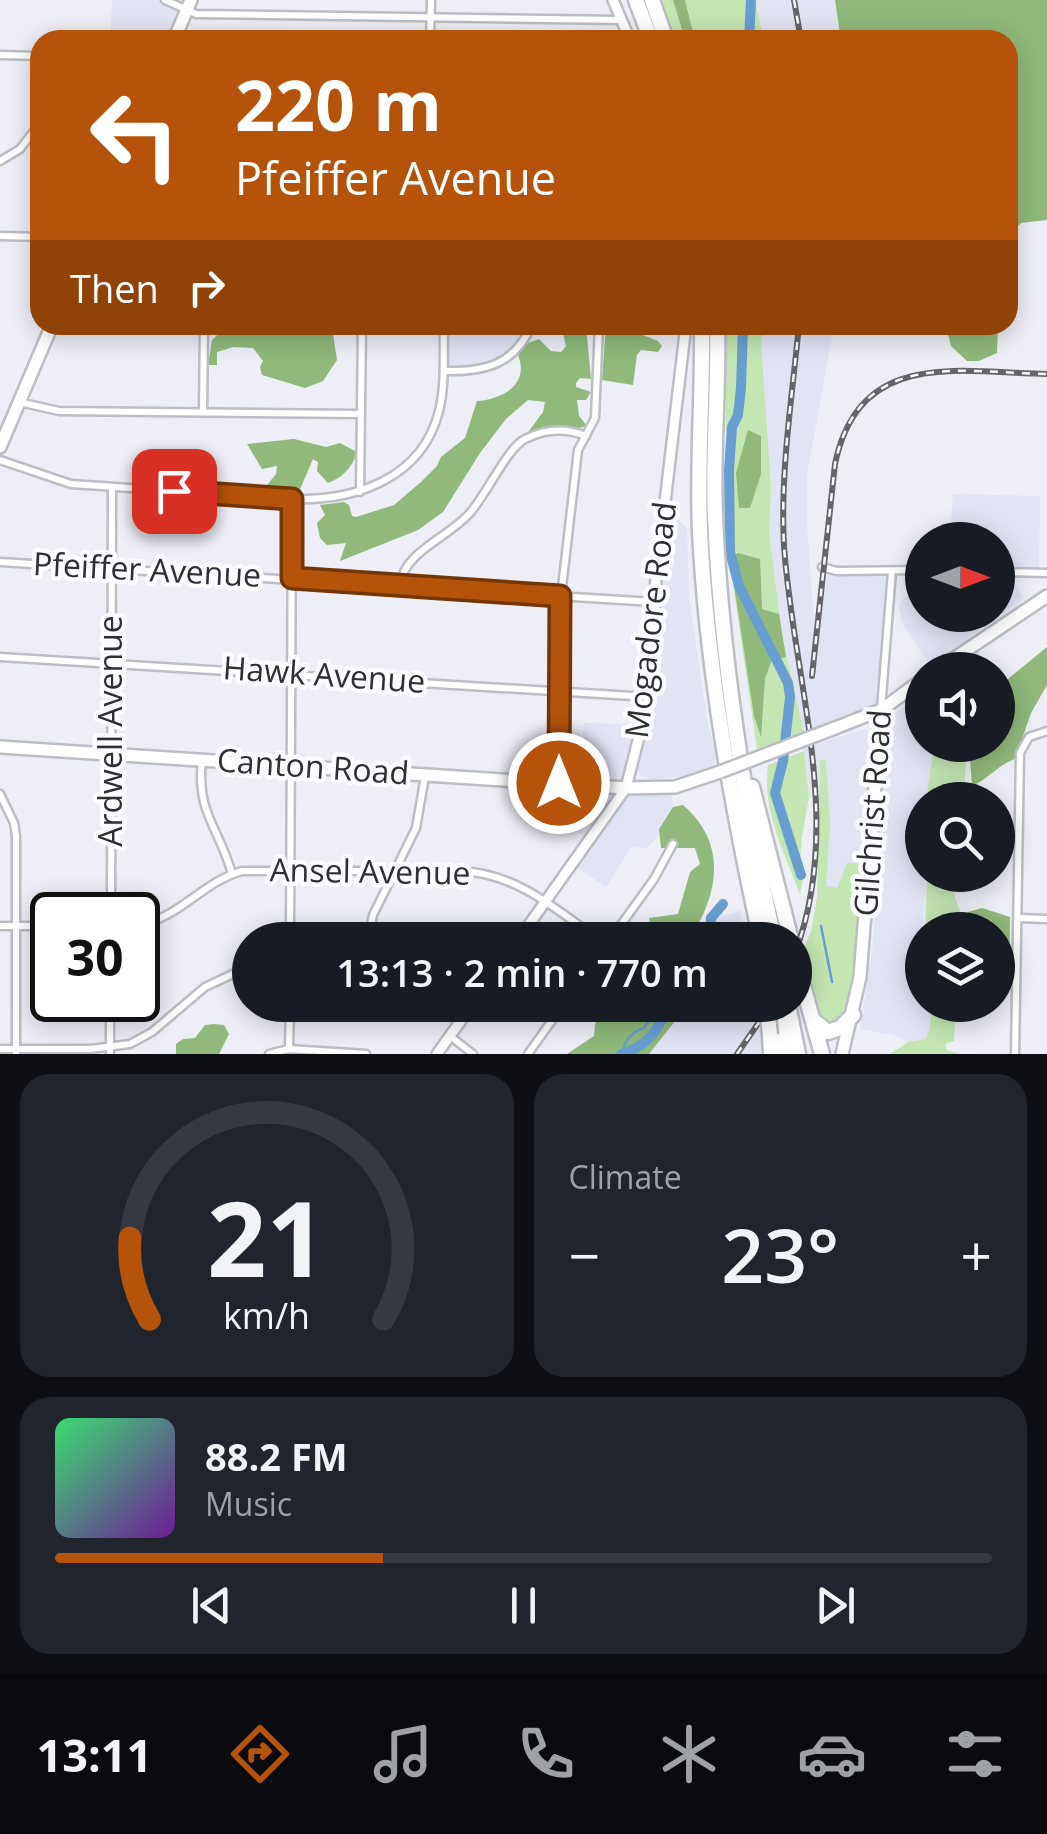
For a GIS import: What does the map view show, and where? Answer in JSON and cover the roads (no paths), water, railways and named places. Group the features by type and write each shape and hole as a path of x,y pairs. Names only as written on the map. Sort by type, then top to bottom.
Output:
{"highway":[{"path":"636,0 647,30"},
{"path":"652,0 662,30"},
{"path":"702,335 699,493 705,592 737,828 757,922"},
{"path":"717,335 714,512 735,719 749,820 770,922"},
{"path":"735,719 786,922"},
{"path":"812,1017 819,1028 828,1032 840,1028 853,1015"},
{"path":"812,1021 822,1054"},
{"path":"771,1054 772,1022"},
{"path":"776,1022 785,1054"},
{"path":"791,1022 798,1054"}],"main road":[{"path":"178,30 189,5"},
{"path":"0,447 48,335"},
{"path":"965,652 1047,596"},
{"name":"Canton Road","path":"0,748 626,788 675,787 881,710 905,692"},
{"name":"Gilchrist Road","path":"842,1054 853,1015 868,897 881,710"}],"street":[{"path":"165,0 189,5 208,15 622,20"},
{"path":"430,0 430,30"},
{"path":"613,0 626,30"},
{"path":"0,55 30,56"},
{"path":"0,161 20,150 30,136"},
{"path":"0,236 30,237"},
{"path":"202,412 204,335"},
{"path":"360,492 362,335"},
{"path":"0,460 62,483 292,499 333,499 360,492 394,475 420,449 438,416 444,335"},
{"path":"444,372 494,367 516,352 526,335"},
{"path":"559,783 560,596 578,450 594,418 598,335"},
{"name":"Mogadore Road","path":"531,922 626,788 649,697 654,602 685,335"},
{"path":"19,402 59,411 360,414"},
{"path":"400,585 408,562 448,534 474,508 519,442 555,430 586,436"},
{"name":"Ardwell Avenue","path":"111,892 112,487"},
{"path":"290,922 292,499"},
{"name":"Pfeiffer Avenue","path":"0,562 654,602"},
{"path":"822,568 905,571"},
{"name":"Gilchrist Road","path":"881,710 892,571"},
{"path":"1015,572 1047,573"},
{"name":"Hawk Avenue","path":"0,656 649,697"},
{"path":"1015,1054 1020,763 1025,742 1047,731"},
{"path":"202,760 202,804 232,874"},
{"path":"372,922 416,828 425,775"},
{"path":"0,794 16,832 16,1052"},
{"path":"623,922 673,844"},
{"name":"Ansel Avenue","path":"160,918 214,882 250,870 397,870 492,874 523,887 574,922"},
{"path":"1018,918 1047,919"},
{"path":"0,926 30,926"},
{"path":"0,1049 110,1051 138,1040 204,987 232,974"},
{"path":"110,1022 110,1051"},
{"path":"290,1022 290,1050"},
{"path":"437,1054 460,1022"},
{"path":"528,1054 551,1022"},
{"path":"450,1036 473,1054"},
{"path":"269,1054 290,1050 366,1054"}],"waterway":[{"path":"750,30 751,0"},
{"path":"743,335 741,388 738,415 732,427 729,470 730,552 739,586 788,683 783,761 775,793 801,875"},
{"path":"711,922 723,904"},
{"path":"821,926 832,982"},
{"path":"624,1052 630,1037 648,1022"},
{"path":"621,1054 638,1047 660,1022"}],"railway":[{"path":"794,0 799,30"},
{"path":"798,335 783,519 816,802 816,853 804,922"},
{"path":"812,676 835,464 847,427 865,401 889,384 916,375 946,371 1047,374"},
{"path":"737,1054 759,1022"}]}
